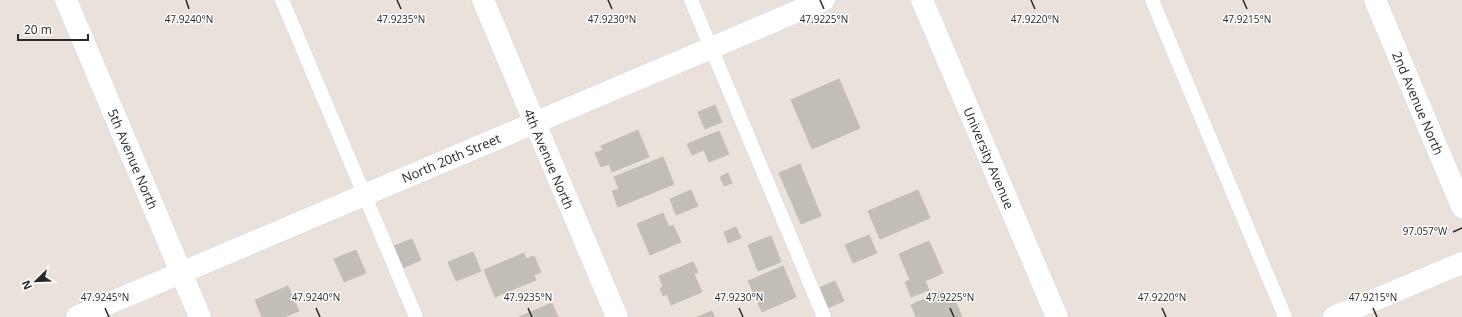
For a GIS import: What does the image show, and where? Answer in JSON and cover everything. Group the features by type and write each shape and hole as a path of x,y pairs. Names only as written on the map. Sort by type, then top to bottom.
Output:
{"street":[{"name":"5th Avenue North","path":"66,0 200,317"},
{"name":"4th Avenue North","path":"483,0 617,317"},
{"name":"North 20th Street","path":"77,317 824,0"},
{"name":"University Avenue","path":"922,0 1057,317"},
{"name":"2nd Avenue North","path":"1375,0 1462,207"},
{"path":"1334,317 1462,263"}],"lane":[{"path":"282,0 416,317"},
{"path":"690,0 824,317"},
{"path":"1152,0 1286,317"}],"building":[{"path":"839,79 860,128 812,149 791,100"},
{"path":"715,105 722,122 705,129 698,112"},
{"path":"638,130 649,157 612,172 609,164 601,167 595,153 603,150 601,146"},
{"path":"719,131 729,154 709,162 704,150 692,155 687,144"},
{"path":"663,157 674,184 618,207 612,191 619,189 614,177"},
{"path":"800,164 821,216 801,224 779,173"},
{"path":"728,173 732,183 724,186 720,177"},
{"path":"691,190 698,206 676,215 670,199"},
{"path":"918,190 930,218 880,239 868,211"},
{"path":"663,213 669,227 673,225 681,242 650,255 637,224"},
{"path":"736,227 741,238 728,243 724,232"},
{"path":"869,235 877,253 853,263 845,245"},
{"path":"771,236 781,262 758,271 748,245"},
{"path":"412,239 421,260 400,269 391,247"},
{"path":"929,241 943,273 925,281 929,290 911,297 905,282 910,280 899,254"},
{"path":"356,250 366,273 344,282 334,259"},
{"path":"473,252 481,271 456,281 448,262"},
{"path":"524,253 526,259 534,256 541,272 534,275 536,280 495,297 484,270"},
{"path":"693,262 698,272 694,274 702,292 671,305 667,294 663,296 660,288 663,287 659,276"},
{"path":"783,266 796,297 762,312 748,281"},
{"path":"835,281 844,301 827,308 819,288"},
{"path":"288,286 299,311 284,317 262,317 255,300"},
{"path":"943,291 946,298 953,295 962,317 916,317 911,305"},
{"path":"552,303 558,317 519,317"},
{"path":"712,311 714,317 697,317"}]}
